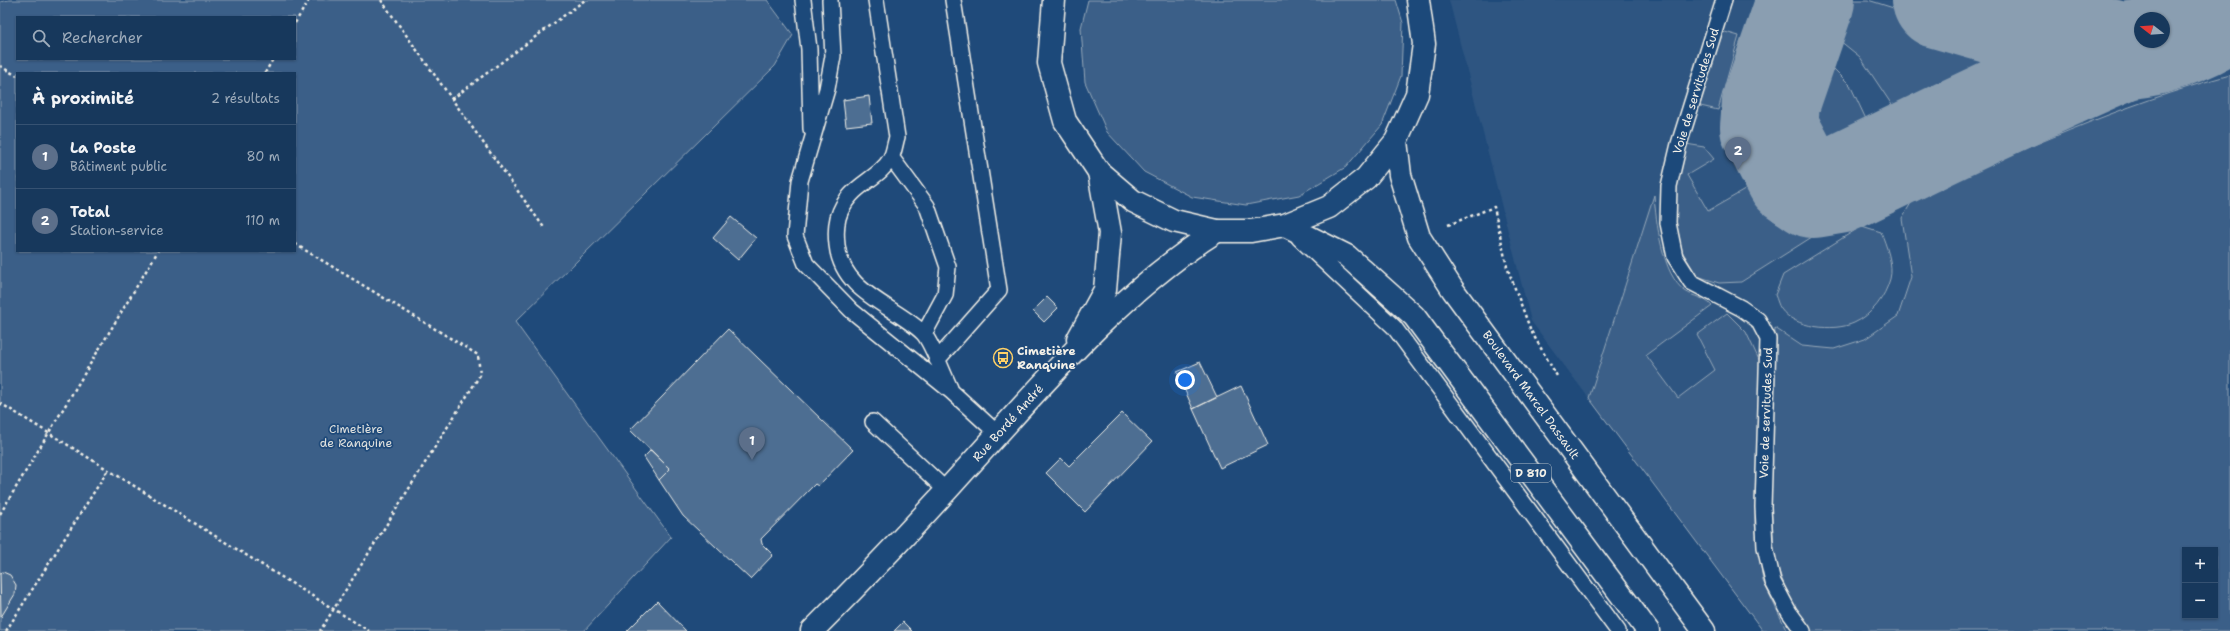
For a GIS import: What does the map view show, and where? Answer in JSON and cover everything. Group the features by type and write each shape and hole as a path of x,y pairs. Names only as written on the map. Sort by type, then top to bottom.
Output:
{"main road":[{"path":"1054,0 1049,63 1065,122 1099,172 1133,201 1174,221 1217,230 1251,231 1284,225 1328,207 1366,178 1396,141 1416,94 1424,44 1418,0"},
{"name":"Boulevard Marcel Dassault","path":"1396,141 1400,175 1419,237 1453,290 1704,631"},
{"path":"1069,356 1104,290 1110,234 1099,172"},
{"name":"D 810","path":"1284,225 1348,256 1414,316 1648,631"},
{"name":"Rue Bordé André","path":"812,631 898,544 1069,356 1163,268 1217,230"}],"lane":[{"path":"803,0 809,49 812,142"},
{"path":"830,0 833,56 827,89 800,181 795,236 806,264 852,311 952,392 998,434"},
{"path":"876,0 897,137 891,157 880,171 860,184 844,203 838,219 838,253 845,270 859,287 924,334 952,392"},
{"path":"937,360 999,290 953,0"},
{"name":"Voie de servitudes Sud","path":"1724,0 1679,144 1669,186 1668,223 1675,257 1691,282 1741,308 1758,320 1768,339 1763,507 1765,547 1773,582 1789,612 1803,631"},
{"path":"891,157 927,206 948,267 945,295 924,334"},
{"path":"1284,225 1394,327 1618,631"},
{"path":"873,422 947,491"}],"path":[{"path":"296,21 309,0"},
{"path":"381,0 545,229"},
{"path":"452,99 585,0"},
{"path":"266,72 272,60"},
{"path":"0,66 16,75"},
{"path":"296,245 478,355 480,375 320,631"},
{"path":"0,514 157,252"},
{"path":"0,403 369,631"},
{"path":"6,631 108,470"}],"shaded area":[{"path":"1449,0 2230,0 2230,631 1763,631 1531,321"}],"green space":[{"name":"Cimetière de Ranquine","path":"9,0 767,0 793,35 775,66 515,322 671,537 584,631 0,631 0,2"},
{"path":"1088,0 1396,0 1403,23 1401,76 1382,125 1346,167 1299,195 1246,205 1192,197 1144,172 1107,132 1085,82 1081,28"},
{"path":"1838,0 1868,0 2040,54 1912,116 1896,111 1860,57 1829,32"},
{"path":"1725,32 1739,36 1718,110 1696,105 1714,43"},
{"path":"2230,41 2230,60 2161,80 2154,70 2211,44"},
{"path":"1817,63 1833,68 1850,85 1873,134 1838,152 1829,141 1809,104"},
{"path":"2230,75 2230,631 1810,631 1794,610 1775,561 1770,493 1775,328 1802,346 1834,349 1865,339 1898,316 1911,277 1902,218 1914,198 2070,130 2149,100"},
{"path":"1686,144 1704,147 1714,159 1687,175 1708,211 1750,187 1765,212 1778,223 1785,226 1801,228 1834,223 1741,282 1719,283 1697,276 1682,251 1676,222 1675,192"},
{"path":"1654,195 1656,219 1662,247 1671,273 1677,283 1685,291 1705,300 1712,306 1646,355 1678,398 1715,370 1697,335 1727,313 1746,332 1760,362 1755,524 1763,581 1787,631 1763,631 1589,398"},
{"path":"1862,226 1881,232 1890,261 1891,273 1888,286 1877,305 1861,320 1846,326 1826,328 1815,326 1805,324 1787,315 1780,307 1775,295 1783,275"}],"building":[{"path":"869,96 872,123 846,126 843,100"},
{"path":"731,217 756,238 738,260 713,238"},
{"path":"1047,297 1058,308 1044,322 1033,311"},
{"path":"728,329 853,450 818,486 815,484 761,539 762,544 773,555 750,579 683,516 659,480 670,469 630,430"},
{"path":"1200,362 1217,397 1193,409 1177,372"},
{"path":"1241,386 1268,445 1220,468 1193,409"},
{"path":"1122,413 1152,442 1085,512 1046,473 1061,458 1069,466"},
{"path":"651,450 670,469 659,480 644,457"},
{"path":"3,572 10,575 16,585 15,594 1,617 0,573"},
{"path":"657,601 686,631 627,631"},
{"path":"903,622 912,631 894,631"}],"taxiway":[{"path":"1806,0 1771,102 1769,127 1794,175 1814,189 1838,185 2013,101 2119,53 2154,46 2184,36 2204,27 2230,9"},
{"path":"1941,0 2123,52"}],"place":[{"name":"Total","path":"1738,170"},
{"name":"Cimetière Ranquine","path":"1003,358"},
{"name":"La Poste","path":"752,460"}]}
